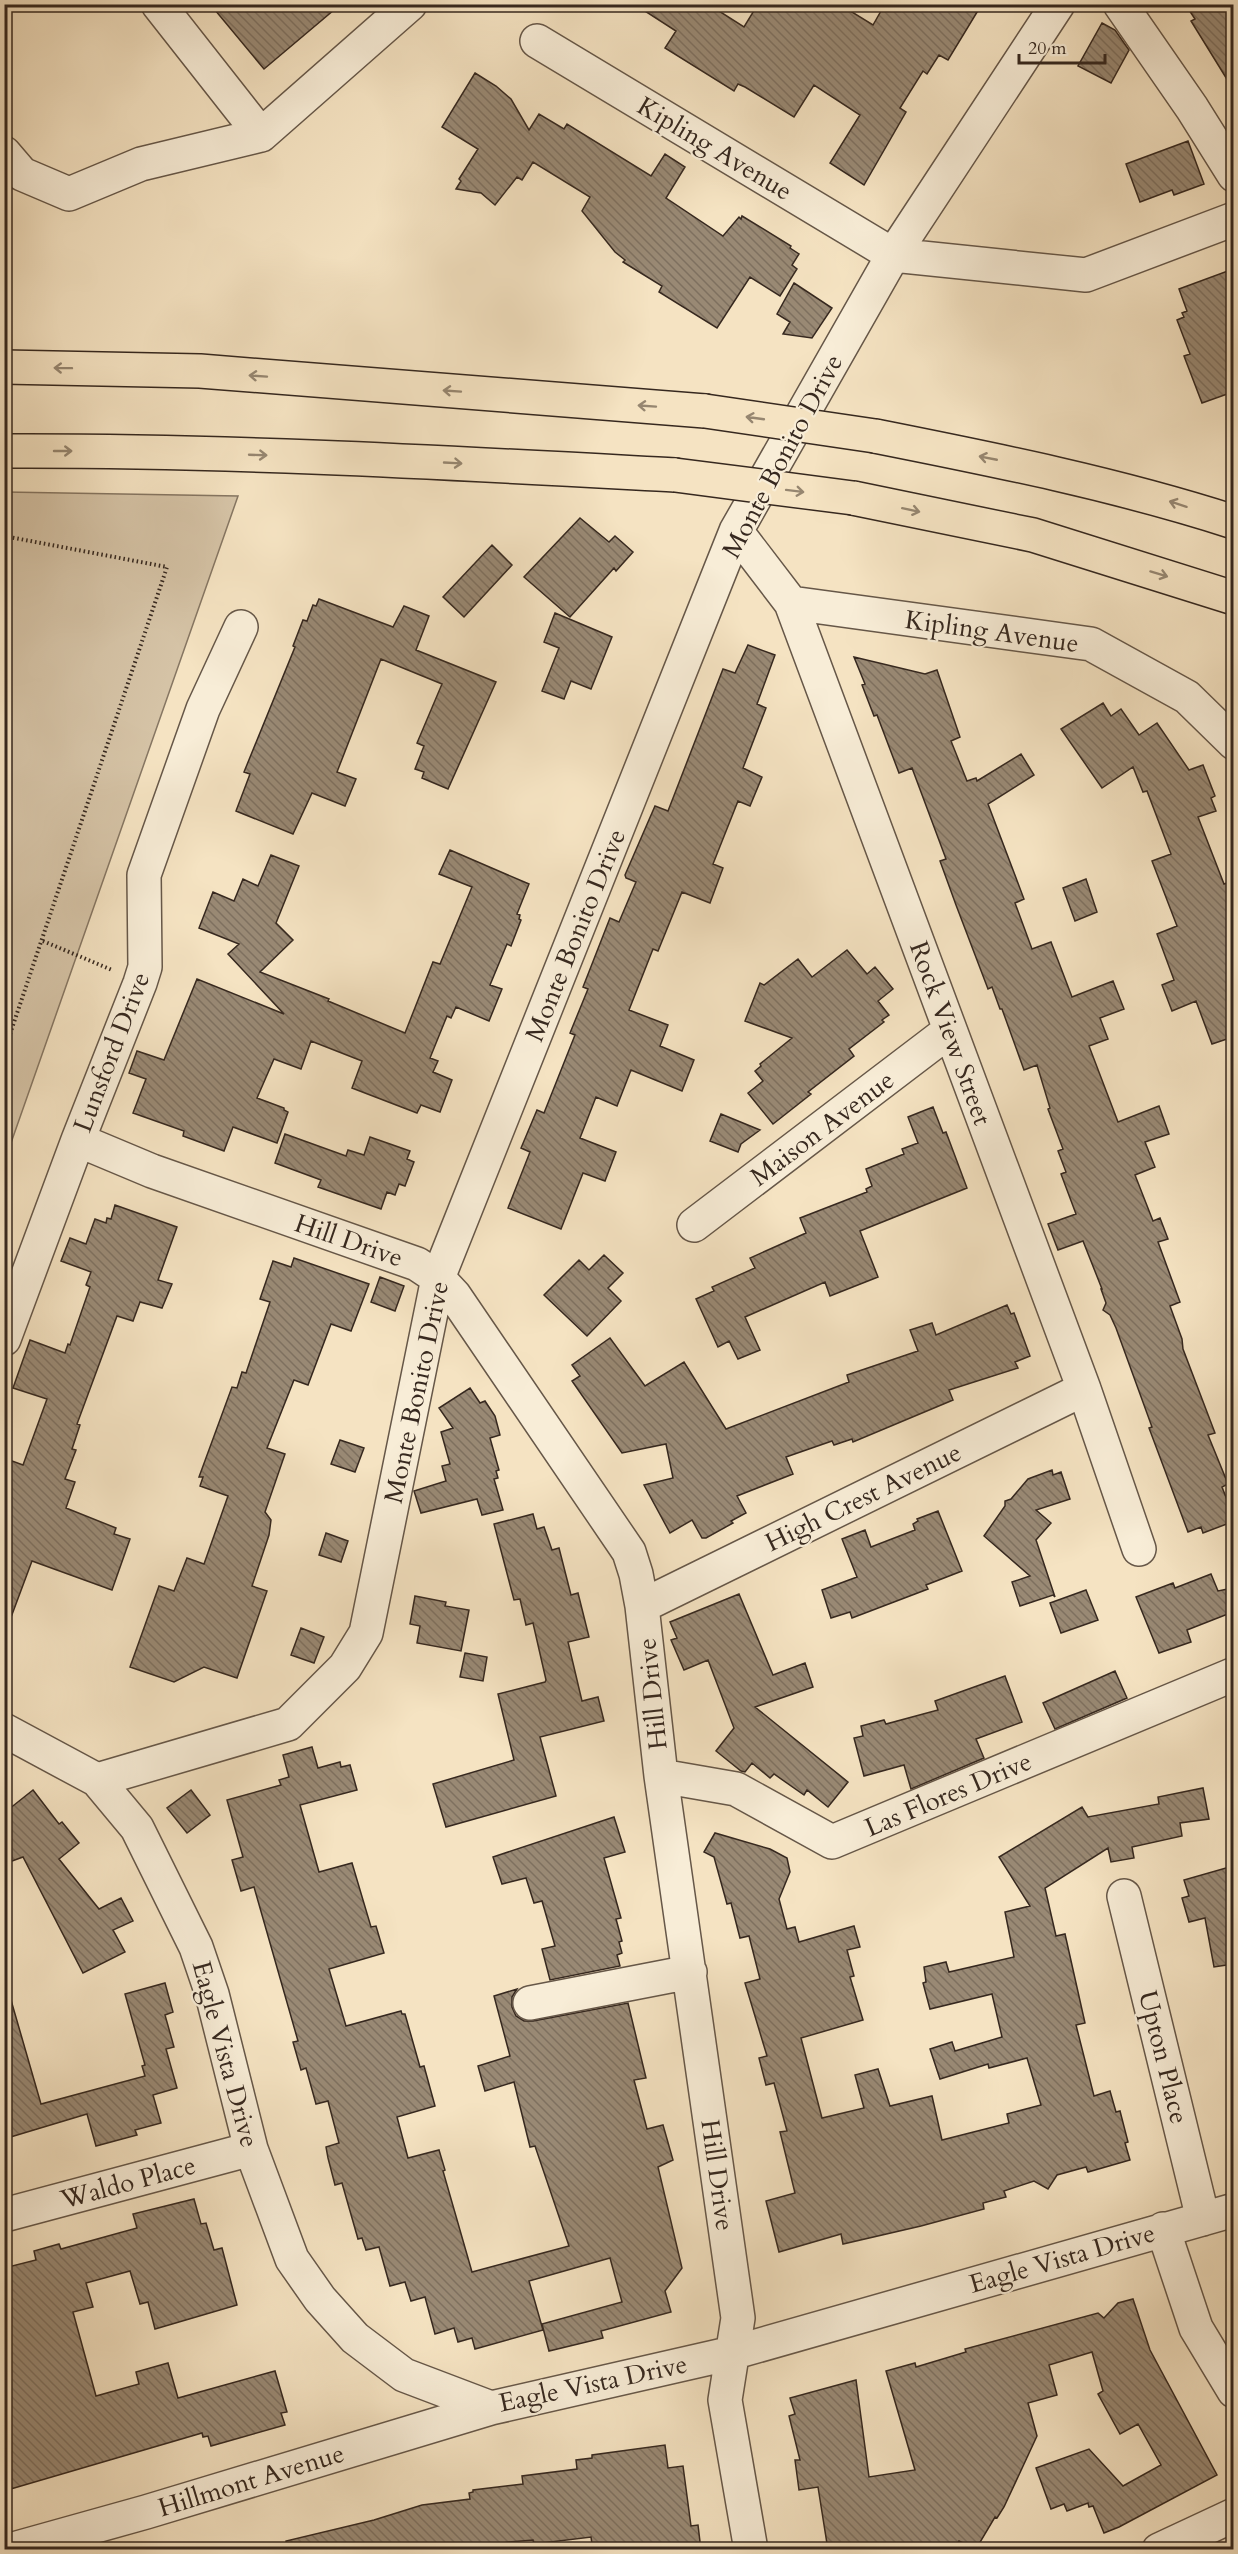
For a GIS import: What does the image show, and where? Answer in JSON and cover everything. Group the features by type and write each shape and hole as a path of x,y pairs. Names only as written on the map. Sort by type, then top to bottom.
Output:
{"highway":[{"path":"4,367 200,371 705,411 875,436 1030,466 1163,499 1233,522"},
{"path":"4,451 144,450 675,475 853,498 1034,535 1233,598"}],"street":[{"path":"158,4 261,135"},
{"path":"4,153 22,174 69,194 141,164 261,135 410,4"},
{"name":"Monte Bonito Drive","path":"97,1780 288,1724 345,1667 366,1633 438,1278 736,531 894,255 1058,4"},
{"path":"1120,4 1198,118 1233,175"},
{"name":"Kipling Avenue","path":"537,41 894,255"},
{"path":"894,255 1086,275 1233,219"},
{"name":"Rock View Street","path":"736,531 791,603 1084,1389 1139,1549"},
{"name":"Kipling Avenue","path":"791,603 1090,644 1187,697 1233,742"},
{"name":"Lunsford Drive","path":"4,1339 145,967 144,875 203,709 241,627"},
{"name":"Maison Avenue","path":"694,1225 949,1031"},
{"name":"Hill Drive","path":"78,1140 152,1172 417,1264 438,1278 454,1295 629,1552 642,1606 661,1776 738,2318 725,2400 751,2550"},
{"name":"High Crest Avenue","path":"642,1606 1084,1389"},
{"name":"Las Flores Drive","path":"661,1776 736,1789 832,1842 1232,1675 1233,1678"},
{"name":"Eagle Vista Drive","path":"4,1730 97,1780 137,1828 196,1947 212,1994 251,2149 292,2259 320,2299 355,2338 404,2375 491,2408 732,2353 1233,2210"},
{"name":"Upton Place","path":"1124,1896 1203,2219"},
{"path":"530,2003 690,1972"},
{"name":"Waldo Place","path":"4,2215 251,2149"},
{"path":"1162,2229 1196,2328 1233,2391"},
{"name":"Hillmont Avenue","path":"10,2550 146,2512 491,2408"},
{"path":"1159,2550 1233,2515"}],"path":[{"path":"4,536 167,567 4,1052"},
{"path":"43,941 118,973"}],"shaded area":[{"path":"4,492 238,496 5,1160"}],"building":[{"path":"210,4 341,4 264,69"},
{"path":"634,4 708,4 744,27 758,4 839,4 873,25 885,4 982,4 948,60 939,55 927,74 923,71 900,108 906,112 864,185 830,163 860,115 814,85 794,117 745,87 738,84 734,91 665,48 676,31"},
{"path":"1185,4 1233,4 1233,89 1191,21 1195,19"},
{"path":"1102,23 1115,30 1129,50 1111,83 1078,66"},
{"path":"475,73 511,99 529,130 539,114 564,129 567,124 651,176 665,154 685,167 666,198 723,236 742,216 791,246 790,248 799,254 792,265 797,269 780,296 750,277 717,328 659,292 662,286 623,262 625,260 615,252 582,211 590,197 533,162 522,180 517,177 495,205 481,193 456,189 461,181 459,179 478,149 442,127"},
{"path":"1188,141 1204,184 1174,195 1172,190 1140,202 1126,164"},
{"path":"1233,269 1233,392 1202,403 1184,356 1190,354 1177,320 1184,317 1182,313 1187,311 1179,289"},
{"path":"794,283 832,308 812,338 783,334 790,322 777,314"},
{"path":"580,518 609,542 615,536 633,552 616,571 614,568 570,617 524,577"},
{"path":"492,545 512,565 464,617 443,597"},
{"path":"319,599 393,627 404,606 429,616 416,650 496,682 448,789 422,778 424,772 415,769 424,746 417,743 442,684 381,659 337,772 356,779 345,806 312,793 293,834 236,811 250,774 244,772 295,647 293,646 303,620 307,621 313,605 316,606"},
{"path":"555,613 612,637 591,689 571,681 564,699 542,691 559,648 544,642"},
{"path":"748,645 775,655 757,704 766,708 743,768 762,777 750,806 738,801 713,864 723,868 710,903 682,892 658,951 653,949 629,1010 668,1025 660,1046 694,1060 682,1091 631,1070 617,1106 596,1097 580,1138 616,1152 605,1181 583,1173 561,1229 508,1208 530,1152 521,1148 537,1110 544,1113 575,1035 570,1033 588,989 583,987 610,918 619,922 636,882 626,878 625,875 655,806 668,811 723,669 735,673"},
{"path":"854,657 925,674 937,670 960,737 951,741 967,781 976,778 977,781 1021,754 1034,775 988,804 1024,899 1015,903 1032,949 1051,942 1072,997 1113,981 1124,1009 1100,1018 1108,1039 1089,1046 1118,1122 1159,1106 1169,1134 1145,1142 1155,1167 1135,1175 1153,1221 1160,1218 1168,1239 1158,1242 1180,1302 1170,1306 1182,1339 1183,1349 1215,1433 1208,1435 1228,1484 1222,1487 1231,1510 1227,1511 1232,1522 1203,1533 1201,1527 1188,1532 1149,1428 1152,1427 1116,1328 1110,1315 1103,1310 1106,1303 1102,1289 1083,1241 1058,1250 1048,1224 1076,1214 1061,1174 1066,1172 1058,1151 1063,1149 1048,1109 1050,1108 1037,1065 1024,1070 1002,1009 1000,1009 992,987 988,989 956,905 940,861 946,859 912,768 899,773 877,715 874,716"},
{"path":"1103,703 1111,716 1121,709 1139,735 1157,723 1189,770 1203,765 1215,796 1211,798 1216,811 1198,817 1224,884 1233,881 1233,1037 1212,1044 1196,1001 1172,1011 1162,985 1174,980 1157,934 1177,926 1152,861 1171,854 1147,791 1143,792 1133,767 1102,788 1061,729"},
{"path":"450,850 529,884 517,914 520,915 521,920 511,946 507,944 490,985 502,989 489,1021 456,1007 451,1018 447,1016 430,1058 438,1061 433,1072 452,1080 440,1112 421,1105 417,1113 352,1088 362,1061 311,1041 301,1069 274,1059 257,1098 284,1108 288,1112 277,1143 233,1127 224,1151 183,1136 184,1131 133,1113 146,1079 129,1073 137,1051 164,1060 197,979 284,1014 228,954 239,944 199,928 213,892 234,901 243,879 258,886 271,855 299,866 276,923 293,940 260,972 329,999 328,1001 405,1033 433,962 440,964 472,887 439,874"},
{"path":"1086,879 1097,912 1075,921 1063,888"},
{"path":"847,950 867,974 875,967 893,989 878,1001 889,1015 882,1020 884,1022 849,1049 854,1056 808,1092 811,1094 773,1124 748,1093 763,1081 755,1071 761,1066 760,1064 792,1038 745,1021 760,983 764,985 798,959 812,977"},
{"path":"933,1107 943,1133 946,1132 967,1188 860,1231 878,1277 830,1296 825,1282 745,1317 760,1350 738,1359 729,1341 718,1347 696,1299 714,1291 712,1287 755,1268 750,1258 806,1233 800,1218 867,1192 866,1189 872,1186 866,1169 904,1154 902,1149 918,1143 908,1117"},
{"path":"721,1114 760,1130 741,1144 738,1152 710,1141"},
{"path":"285,1134 346,1156 348,1150 364,1155 370,1137 410,1151 407,1159 414,1162 405,1186 399,1184 395,1195 387,1192 381,1209 318,1187 321,1180 275,1163"},
{"path":"115,1205 177,1227 158,1280 172,1284 162,1308 140,1302 133,1321 117,1316 77,1424 80,1425 72,1449 76,1450 65,1479 75,1482 66,1508 116,1528 114,1534 130,1539 112,1590 32,1561 7,1628 4,1628 4,1458 23,1465 47,1399 13,1388 30,1340 65,1353 68,1344 70,1345 90,1287 86,1285 91,1272 61,1261 70,1238 86,1244 95,1219 106,1223 107,1218 111,1219"},
{"path":"604,1255 623,1273 608,1288 621,1301 587,1336 544,1295 579,1260 589,1270"},
{"path":"294,1258 369,1284 351,1331 331,1324 308,1385 294,1380 267,1448 285,1454 265,1512 271,1520 269,1535 252,1586 267,1591 237,1678 204,1667 174,1682 130,1667 159,1586 174,1591 187,1558 204,1564 228,1496 200,1486 203,1477 199,1477 232,1387 237,1388 242,1372 246,1373 270,1302 260,1299 273,1261 291,1267"},
{"path":"380,1277 404,1286 395,1311 371,1302"},
{"path":"1007,1305 1011,1314 1014,1313 1030,1356 1015,1362 1018,1368 949,1390 953,1400 853,1442 852,1439 834,1445 832,1441 786,1457 793,1474 737,1496 746,1513 706,1538 702,1538 692,1520 670,1533 644,1485 673,1478 666,1444 622,1453 572,1381 580,1376 572,1365 610,1338 645,1386 684,1362 726,1429 849,1382 847,1375 918,1351 910,1330 932,1323 936,1335"},
{"path":"470,1388 480,1403 485,1401 495,1416 500,1435 490,1438 499,1470 496,1471 498,1478 494,1479 503,1510 482,1515 477,1499 421,1513 414,1491 446,1481 442,1466 450,1464 441,1432 453,1428 439,1408"},
{"path":"340,1440 364,1448 355,1472 331,1464"},
{"path":"1052,1470 1053,1475 1061,1472 1070,1499 1036,1510 1051,1523 1036,1540 1055,1597 1053,1595 1020,1606 1012,1582 1030,1576 984,1536 1005,1506 1005,1501 1011,1499 1028,1479"},
{"path":"938,1511 962,1571 926,1585 928,1589 852,1618 850,1612 831,1618 822,1590 857,1577 842,1539 865,1530 871,1547 915,1530 913,1524 918,1521 917,1519"},
{"path":"533,1514 537,1529 544,1527 552,1550 559,1548 571,1595 578,1593 589,1637 568,1642 582,1701 598,1697 604,1721 540,1737 556,1796 446,1827 433,1784 514,1760 498,1694 546,1680 533,1623 526,1625 520,1599 514,1600 494,1524"},
{"path":"326,1533 348,1541 341,1562 319,1555"},
{"path":"1211,1574 1218,1591 1233,1588 1233,1612 1187,1630 1191,1642 1159,1653 1136,1597 1173,1583 1175,1588"},
{"path":"1086,1590 1098,1620 1061,1633 1050,1603"},
{"path":"739,1594 773,1675 805,1663 813,1687 755,1707 848,1782 828,1807 807,1790 804,1795 774,1774 770,1778 752,1763 745,1772 741,1771 716,1751 734,1728 708,1660 684,1670 671,1640 677,1638 670,1622"},
{"path":"415,1596 446,1602 445,1606 469,1610 461,1651 417,1643 420,1626 410,1624"},
{"path":"301,1628 324,1637 314,1663 291,1655"},
{"path":"465,1653 487,1657 483,1681 460,1677"},
{"path":"1115,1671 1127,1698 1055,1729 1043,1703"},
{"path":"1005,1676 1022,1722 976,1739 984,1758 911,1789 904,1765 864,1776 854,1738 863,1736 861,1726 884,1720 886,1724 938,1710 935,1701"},
{"path":"312,1747 318,1768 340,1762 341,1767 350,1765 357,1790 300,1805 319,1872 352,1863 371,1927 376,1926 384,1953 329,1969 346,2026 401,2011 405,2014 420,2067 424,2066 435,2106 397,2117 408,2158 439,2150 472,2272 569,2246 535,2146 530,2147 514,2082 485,2091 478,2066 510,2056 494,1996 517,1989 512,1997 512,2007 516,2016 524,2021 628,2003 646,2078 634,2080 647,2129 663,2125 673,2160 658,2167 682,2268 665,2291 671,2312 601,2331 603,2338 549,2351 542,2324 622,2302 610,2258 529,2281 543,2330 475,2349 472,2338 458,2342 454,2328 435,2334 425,2297 411,2301 405,2282 390,2286 379,2247 366,2250 362,2238 358,2239 342,2183 335,2185 328,2158 326,2147 339,2143 328,2101 316,2104 306,2068 301,2070 293,2042 298,2041 254,1887 241,1891 232,1860 243,1857 227,1800 281,1785 279,1780 289,1777 283,1755"},
{"path":"1203,1788 1209,1819 1180,1823 1182,1836 1132,1847 1134,1858 1111,1862 1108,1848 1045,1888 1056,1936 1065,1934 1085,2023 1076,2025 1094,2096 1110,2091 1116,2112 1120,2111 1130,2160 1088,2172 1086,2167 1057,2175 1048,2189 1034,2181 1004,2191 1006,2197 983,2203 984,2209 921,2226 843,2244 841,2234 779,2252 766,2201 795,2193 780,2132 787,2131 774,2083 766,2085 759,2058 767,2056 745,1983 760,1979 749,1936 740,1938 731,1903 727,1904 714,1857 704,1852 715,1833 770,1849 787,1858 790,1872 779,1899 787,1929 795,1927 799,1942 854,1926 860,1947 847,1950 854,1976 850,1977 863,2020 801,2038 822,2118 864,2108 855,2075 878,2069 890,2106 932,2096 942,2140 1009,2123 1007,2114 1041,2105 1027,2058 989,2068 988,2064 940,2079 930,2049 952,2042 955,2051 1002,2037 992,1994 930,2009 923,1983 926,1982 924,1967 946,1962 949,1972 1014,1957 1005,1912 1030,1906 999,1857 1082,1807 1088,1817 1159,1804 1158,1797"},
{"path":"33,1790 59,1824 62,1822 79,1843 59,1859 99,1909 121,1898 133,1921 113,1930 125,1952 83,1973 23,1857 4,1864 4,1813"},
{"path":"191,1790 210,1815 187,1833 167,1808"},
{"path":"614,1817 625,1852 604,1858 621,1918 616,1919 622,1941 619,1942 622,1953 617,1955 620,1966 550,1980 542,1949 555,1946 542,1901 534,1903 526,1878 502,1884 493,1857"},
{"path":"1233,1866 1233,1964 1214,1967 1205,1918 1189,1922 1182,1898 1189,1896 1184,1880"},
{"path":"165,1983 173,2012 165,2015 174,2047 166,2049 177,2088 153,2095 161,2123 135,2130 137,2135 96,2146 87,2114 4,2139 4,2001 11,2000 41,2104 145,2076 142,2066 145,2065 125,1994"},
{"path":"194,2199 201,2224 206,2223 214,2250 222,2248 237,2305 155,2329 148,2302 140,2304 130,2271 86,2283 93,2307 73,2312 96,2396 139,2384 136,2372 168,2363 178,2398 275,2371 287,2412 281,2413 285,2425 211,2446 208,2436 203,2437 202,2433 4,2491 4,2268 36,2260 34,2251 59,2244 61,2249 137,2228 133,2214"},
{"path":"1133,2299 1150,2350 1217,2475 1104,2533 1093,2506 1089,2507 1088,2503 1067,2511 1064,2504 1051,2509 1036,2468 1089,2449 1123,2486 1161,2465 1138,2424 1120,2434 1098,2394 1103,2391 1092,2352 1049,2365 1057,2395 1028,2403 1037,2436 1004,2507 997,2518 995,2517 976,2549 959,2541 955,2550 828,2550 818,2487 799,2490 795,2460 800,2460 789,2416 795,2414 790,2398 856,2380 869,2477 915,2470 886,2371 915,2363 916,2367 966,2352 965,2349 1098,2313 1104,2318 1118,2303"},
{"path":"665,2445 668,2468 683,2466 691,2526 698,2525 701,2550 598,2550 597,2544 592,2544 591,2537 534,2544 533,2540 509,2542 458,2550 287,2550 286,2541 374,2520 422,2505 470,2499 469,2493 473,2490 523,2484 522,2476 577,2469 576,2460 592,2458 592,2455"}]}
